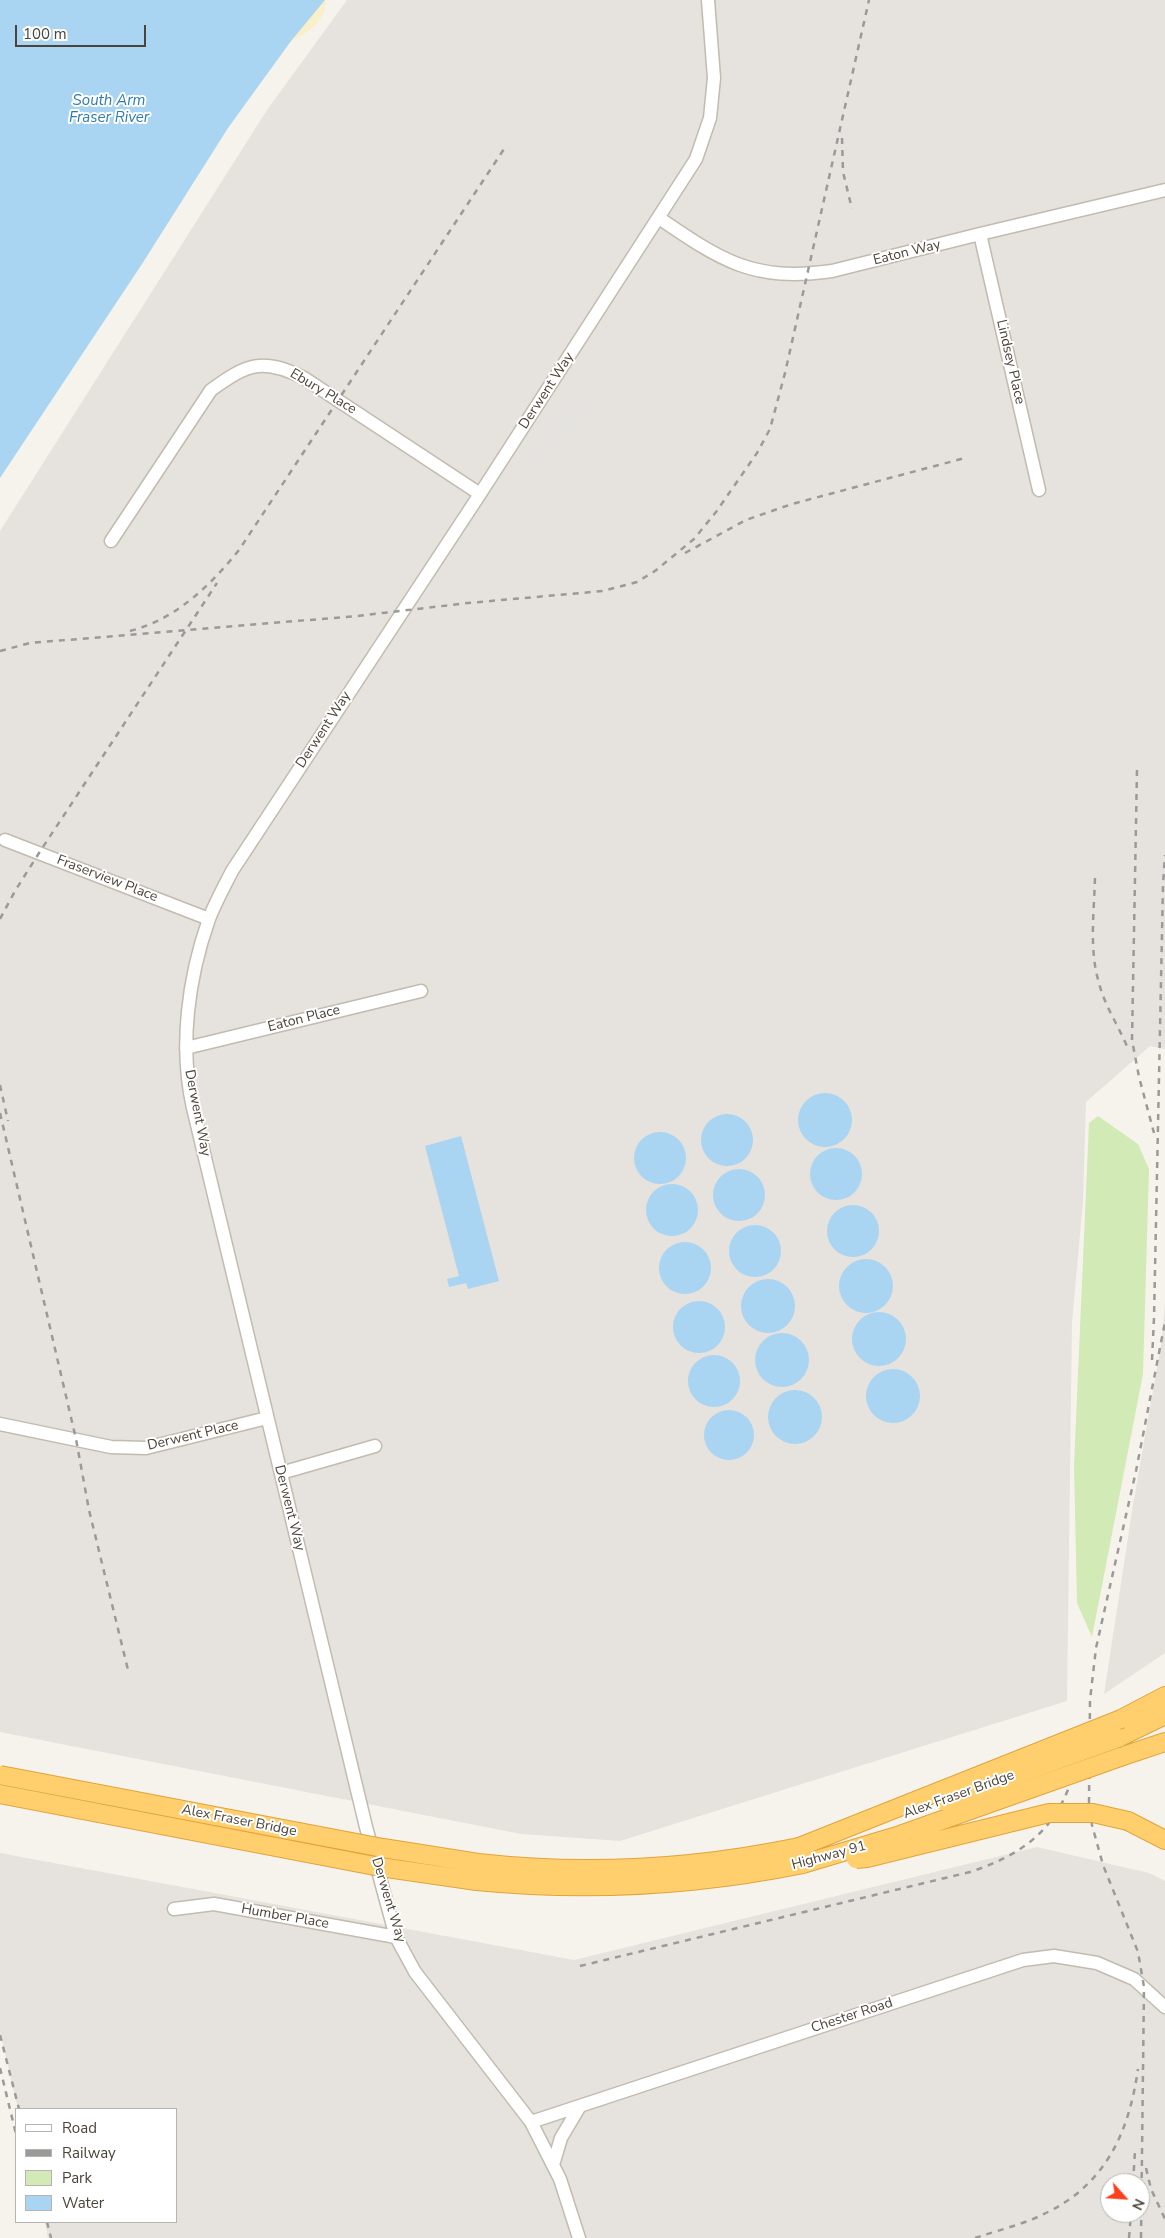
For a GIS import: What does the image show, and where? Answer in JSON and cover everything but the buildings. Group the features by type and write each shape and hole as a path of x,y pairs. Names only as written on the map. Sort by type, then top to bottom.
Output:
{"highway":[{"path":"801,1855 1121,1719 1165,1696"},
{"path":"1118,1738 1165,1715"},
{"path":"1118,1738 1165,1722"},
{"name":"Alex Fraser Bridge","path":"801,1855 894,1818 1118,1738"},
{"name":"Highway 91","path":"477,1881 542,1887 640,1886 732,1877 801,1855 900,1835 1165,1742"},
{"name":"Alex Fraser Bridge","path":"0,1775 383,1848 478,1863"},
{"name":"Alex Fraser Bridge","path":"0,1794 380,1866 477,1881"},
{"path":"801,1855 867,1858 1049,1813 1093,1813 1128,1821 1165,1840"},
{"name":"Highway 91","path":"478,1863 542,1869 639,1868 738,1858 801,1855"}],"street":[{"name":"Derwent Way","path":"579,2238 565,2191 531,2122 415,1972 396,1937 366,1827 191,1099 186,1048 190,988 209,919 232,871 480,494 696,159 710,118 714,78 708,0"},
{"name":"Eaton Way","path":"659,218 708,252 734,264 763,272 807,275 832,272 980,234 1165,190"},
{"name":"Lindsey Place","path":"980,234 1039,490"},
{"name":"Ebury Place","path":"112,541 212,390 234,373 259,365 282,367 304,378 480,494"},
{"name":"Fraserview Place","path":"5,840 209,919"},
{"name":"Eaton Place","path":"186,1048 421,991"},
{"name":"Derwent Place","path":"0,1424 111,1447 146,1448 267,1418"},
{"path":"280,1473 375,1446"},
{"name":"Humber Place","path":"174,1909 214,1904 396,1937"},
{"name":"Chester Road","path":"531,2122 1023,1960 1054,1956 1097,1963 1134,1979 1165,2007"},
{"path":"553,2165 561,2138 580,2106"}],"shaded area":[{"path":"347,0 1165,0 1165,1049 1150,1046 1086,1102 1083,1201 1072,1323 1067,1701 620,1841 521,1834 0,1732 0,531 267,110"},
{"path":"580,395 592,403 568,440 562,436 540,470 526,461 563,404 571,409"},
{"path":"1165,1302 1165,1653 1104,1694 1133,1505 1162,1339"},
{"path":"1037,1847 1149,1873 1165,1881 1165,2238 48,2238 45,2223 178,2223 178,2108 18,2108 0,2032 0,1853 574,1960"}],"green space":[{"path":"1098,1116 1138,1144 1149,1169 1143,1374 1092,1637 1077,1603 1074,1465 1089,1123"}],"sand":[{"path":"319,0 326,0 323,14 319,20 310,30 291,41"}],"water":[{"name":"South Arm Fraser River","path":"0,0 325,0 291,41 228,128 142,264 0,478"},
{"path":"825,1093 844,1101 852,1120 844,1139 825,1147 806,1139 798,1120 806,1101"},
{"path":"722,1114 732,1114 746,1121 753,1135 753,1145 746,1159 732,1166 722,1166 712,1162 705,1155 701,1145 701,1135 705,1125 712,1118"},
{"path":"660,1132 674,1136 682,1144 686,1158 682,1172 674,1180 660,1184 646,1180 638,1172 634,1158 638,1144 646,1136"},
{"path":"461,1136 499,1281 468,1289 466,1283 449,1287 447,1279 459,1276 425,1146"},
{"path":"831,1148 841,1148 851,1152 858,1159 862,1174 858,1189 851,1196 841,1200 831,1200 821,1196 814,1189 810,1179 810,1169 814,1159 821,1152"},
{"path":"734,1169 744,1169 754,1173 761,1180 765,1195 761,1210 754,1217 744,1221 734,1221 724,1217 717,1210 713,1200 713,1190 717,1180 724,1173"},
{"path":"667,1184 677,1184 691,1191 698,1205 698,1215 691,1229 677,1236 667,1236 657,1232 650,1225 646,1215 646,1205 650,1195 657,1188"},
{"path":"853,1205 863,1207 871,1213 877,1221 879,1231 877,1241 871,1249 863,1255 853,1257 843,1255 835,1249 829,1241 827,1231 829,1221 835,1213 843,1207"},
{"path":"755,1225 765,1227 773,1233 779,1241 781,1251 779,1261 773,1269 765,1275 755,1277 745,1275 737,1269 731,1261 729,1251 731,1241 737,1233 745,1227"},
{"path":"685,1242 695,1244 703,1250 709,1258 711,1268 709,1278 703,1286 695,1292 685,1294 675,1292 667,1286 661,1278 659,1268 661,1258 667,1250 675,1244"},
{"path":"866,1259 885,1267 893,1286 885,1305 866,1313 847,1305 839,1286 847,1267"},
{"path":"768,1279 787,1287 795,1306 787,1325 768,1333 749,1325 741,1306 749,1287"},
{"path":"694,1301 704,1301 718,1308 725,1322 725,1332 718,1346 704,1353 694,1353 684,1349 677,1342 673,1332 673,1322 677,1312 684,1305"},
{"path":"879,1312 889,1314 898,1320 904,1329 906,1339 904,1349 898,1358 889,1364 879,1366 869,1364 860,1358 854,1349 852,1339 854,1329 860,1320 869,1314"},
{"path":"782,1333 792,1335 801,1341 807,1350 809,1360 807,1370 801,1379 792,1385 782,1387 772,1385 763,1379 757,1370 755,1360 757,1350 763,1341 772,1335"},
{"path":"709,1355 719,1355 728,1359 736,1367 740,1381 736,1395 728,1403 719,1407 709,1407 700,1403 692,1395 688,1386 688,1376 692,1367 700,1359"},
{"path":"893,1369 903,1371 912,1377 918,1386 920,1396 918,1406 912,1415 903,1421 893,1423 883,1421 874,1415 868,1406 866,1396 868,1386 874,1377 883,1371"},
{"path":"795,1390 805,1392 814,1398 820,1407 822,1417 820,1427 814,1436 805,1442 795,1444 785,1442 776,1436 770,1427 768,1417 770,1407 776,1398 785,1392"},
{"path":"724,1410 734,1410 747,1417 754,1430 754,1440 747,1453 734,1460 724,1460 715,1456 708,1449 704,1440 704,1430 708,1421 715,1414"}],"railway":[{"path":"0,651 30,643 357,616 468,603 603,591 637,582 655,571 694,539 716,512 757,453 770,429 785,373 869,0"},
{"path":"842,138 843,172 852,209"},
{"path":"130,631 147,626 191,600 239,550 504,149"},
{"path":"685,553 746,520 792,504 965,458"},
{"path":"0,919 39,853 217,583"},
{"path":"1137,770 1132,1040 1139,1077 1154,1133"},
{"path":"1152,1360 1165,855"},
{"path":"1095,878 1093,931 1096,970 1105,1001 1129,1051"},
{"path":"0,1085 8,1121"},
{"path":"0,1113 76,1439 89,1510 129,1674"},
{"path":"1141,2238 1144,1987 1138,1952 1103,1865 1092,1825 1089,1802 1090,1700 1096,1648 1136,1471 1165,1322"},
{"path":"580,1966 970,1872 997,1862 1037,1836 1052,1819 1063,1801 1072,1779 1084,1727"},
{"path":"0,2035 19,2108"},
{"path":"0,2068 15,2130"},
{"path":"975,2238 1048,2212 1068,2200 1100,2171 1121,2134 1134,2092 1138,2069"},
{"path":"1134,2173 1135,2151"},
{"path":"1146,2168 1151,2189 1165,2219"},
{"path":"47,2223 51,2238"},
{"path":"1129,2238 1130,2223"}]}
